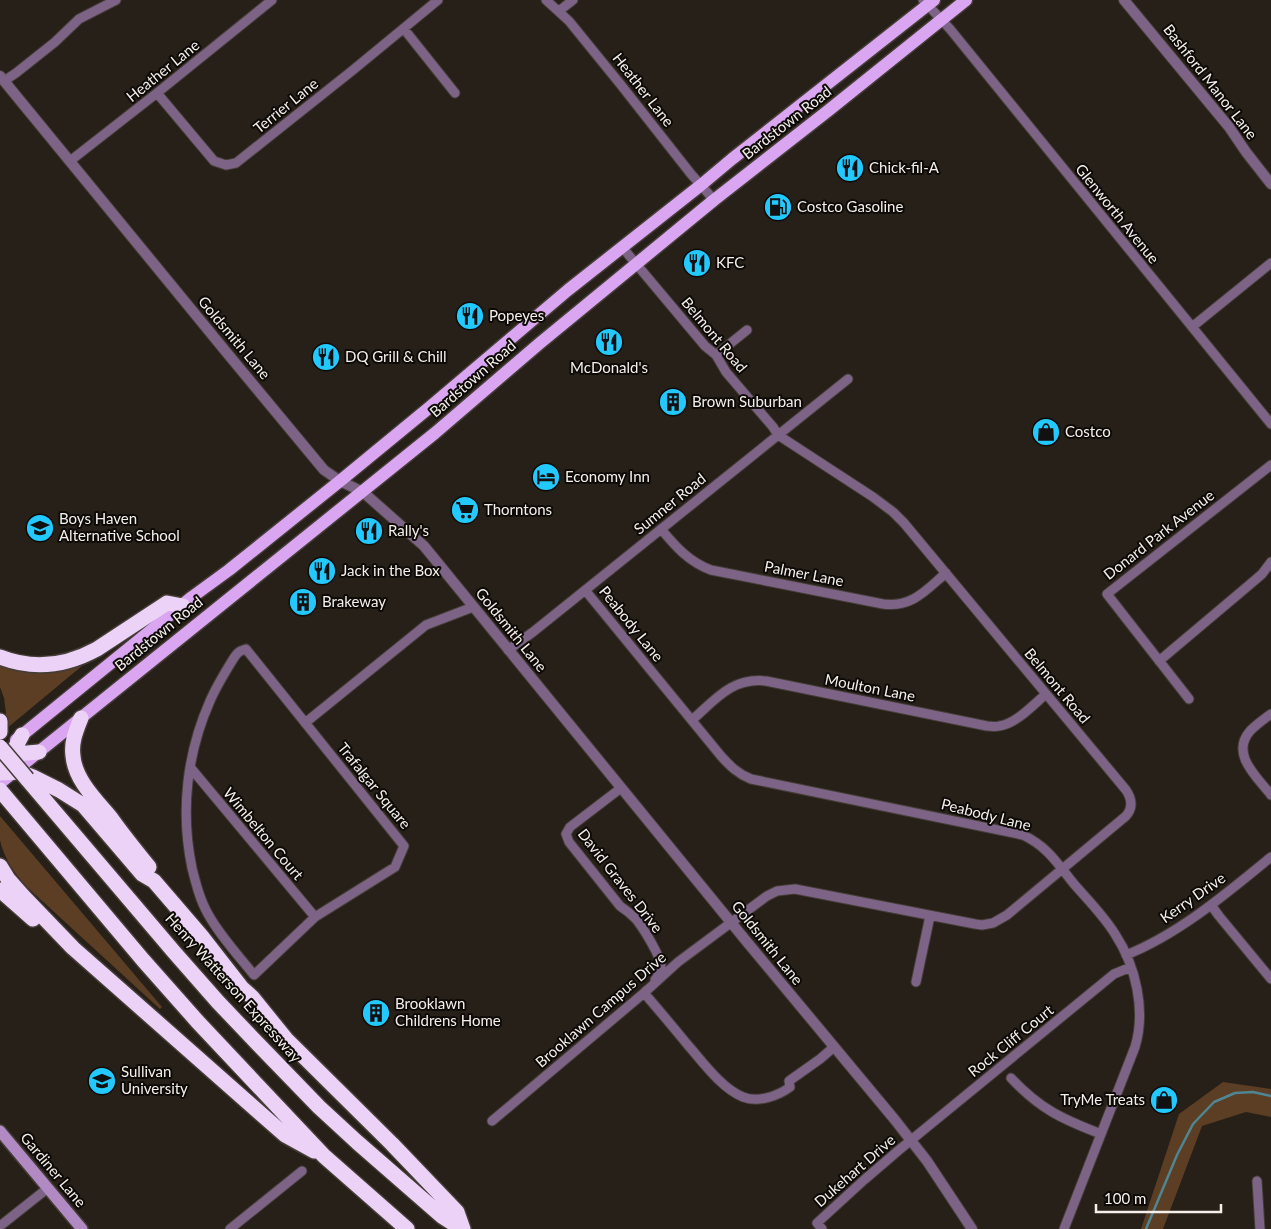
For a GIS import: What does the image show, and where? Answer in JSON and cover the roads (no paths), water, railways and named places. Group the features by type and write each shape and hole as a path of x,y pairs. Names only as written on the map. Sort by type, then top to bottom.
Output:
{"highway":[{"path":"0,657 30,665 73,660 97,649 167,603 182,606"},
{"path":"81,718 72,747 73,758 80,778 150,868 154,881"},
{"path":"0,721 0,732"},
{"path":"22,735 3,752 3,780 143,960 324,1156 407,1229"},
{"path":"3,752 39,752"},
{"name":"Henry Watterson Expressway","path":"3,752 218,1002 258,1044 319,1107 363,1148 443,1217 463,1229"},
{"path":"3,780 20,772 42,781 83,805 142,874 154,881 286,1039 392,1144 457,1212 463,1229"},
{"path":"0,866 8,879 23,896 73,948 285,1135 324,1156"},
{"path":"0,890 64,946 73,948"}],"main road":[{"name":"Bardstown Road","path":"3,780 198,622 363,492 714,200 966,0"},
{"name":"Bardstown Road","path":"22,735 340,480 514,337 568,290 928,2"},
{"path":"514,337 524,357"},
{"name":"Gardiner Lane","path":"0,1131 82,1229"}],"street":[{"path":"2,78 16,73 54,42 79,18 116,0"},
{"name":"Heather Lane","path":"70,161 157,94 272,0"},
{"name":"Terrier Lane","path":"157,94 214,161 231,165 244,157 438,0"},
{"name":"Heather Lane","path":"546,0 569,21 691,174 714,200"},
{"path":"560,11 573,0"},
{"name":"Bashford Manor Lane","path":"1124,0 1229,127 1271,184"},
{"name":"Glenworth Avenue","path":"928,2 1271,424"},
{"path":"404,29 455,93"},
{"name":"Goldsmith Lane","path":"2,78 324,470 363,492 424,546 472,607 895,1120 927,1161 972,1229"},
{"name":"Belmont Road","path":"622,248 705,346 716,355 726,372 778,435 873,497 893,512 904,524 1126,790 1131,804 1131,808 1126,816 1063,870 1007,915 993,923 975,924 788,889 767,896 732,923"},
{"path":"1192,327 1271,263"},
{"path":"716,355 747,330"},
{"name":"Sumner Road","path":"508,650 848,379"},
{"name":"Donard Park Avenue","path":"1159,661 1107,594 1271,465"},
{"name":"Palmer Lane","path":"661,529 683,554 696,564 711,570 883,604 899,605 908,602 946,573"},
{"path":"1189,699 1159,661 1262,574 1271,562"},
{"name":"Peabody Lane","path":"585,590 730,766 745,777 1023,834 1040,844 1047,851 1107,923 1122,944 1131,967 1138,994 1140,1016 1137,1039 1064,1229"},
{"path":"305,723 426,625 472,607"},
{"name":"Trafalgar Square","path":"246,649 404,846 395,867 315,918 254,975 208,916 195,880 187,838 186,810 190,768 204,714 222,678 238,652 246,649"},
{"name":"Moulton Lane","path":"692,720 729,688 750,680 766,681 987,726 1008,724 1046,694"},
{"path":"1271,714 1248,733 1242,752 1246,762 1271,795"},
{"name":"Wimbelton Court","path":"190,768 315,918"},
{"name":"David Graves Drive","path":"621,788 570,827 566,834 569,842 620,906 637,921 658,956 661,970 644,993"},
{"name":"Kerry Drive","path":"1126,955 1140,950 1211,904 1271,857"},
{"path":"1211,904 1271,979"},
{"path":"916,982 930,916"},
{"name":"Brooklawn Campus Drive","path":"492,1122 678,962 732,923"},
{"name":"Rock Cliff Court","path":"911,1140 1114,974 1131,967"},
{"path":"644,993 712,1073 732,1091 749,1099 767,1098 787,1089 790,1087 790,1081 834,1047"},
{"path":"1011,1078 1045,1108 1062,1118 1100,1134"},
{"name":"Dukehart Drive","path":"820,1226 864,1180 911,1140"},
{"path":"230,1229 302,1171"},
{"path":"1257,1181 1260,1229"},
{"path":"0,1226 48,1188"}],"waterway":[{"path":"1146,1229 1177,1155 1193,1124 1214,1102 1235,1093 1253,1092 1271,1096"}],"place":[{"name":"Chick-fil-A","path":"850,168"},
{"name":"Costco Gasoline","path":"778,207"},
{"name":"KFC","path":"697,263"},
{"name":"Popeyes","path":"470,316"},
{"name":"McDonald's","path":"609,342"},
{"name":"DQ Grill & Chill","path":"326,357"},
{"name":"Brown Suburban","path":"673,402"},
{"name":"Costco","path":"1046,432"},
{"name":"Economy Inn","path":"546,477"},
{"name":"Thorntons","path":"465,510"},
{"name":"Boys Haven Alternative School","path":"40,528"},
{"name":"Rally's","path":"369,531"},
{"name":"Jack in the Box","path":"322,571"},
{"name":"Brakeway","path":"303,602"},
{"name":"Brooklawn Childrens Home","path":"376,1013"},
{"name":"Sullivan University","path":"102,1081"},
{"name":"TryMe Treats","path":"1164,1100"}]}
